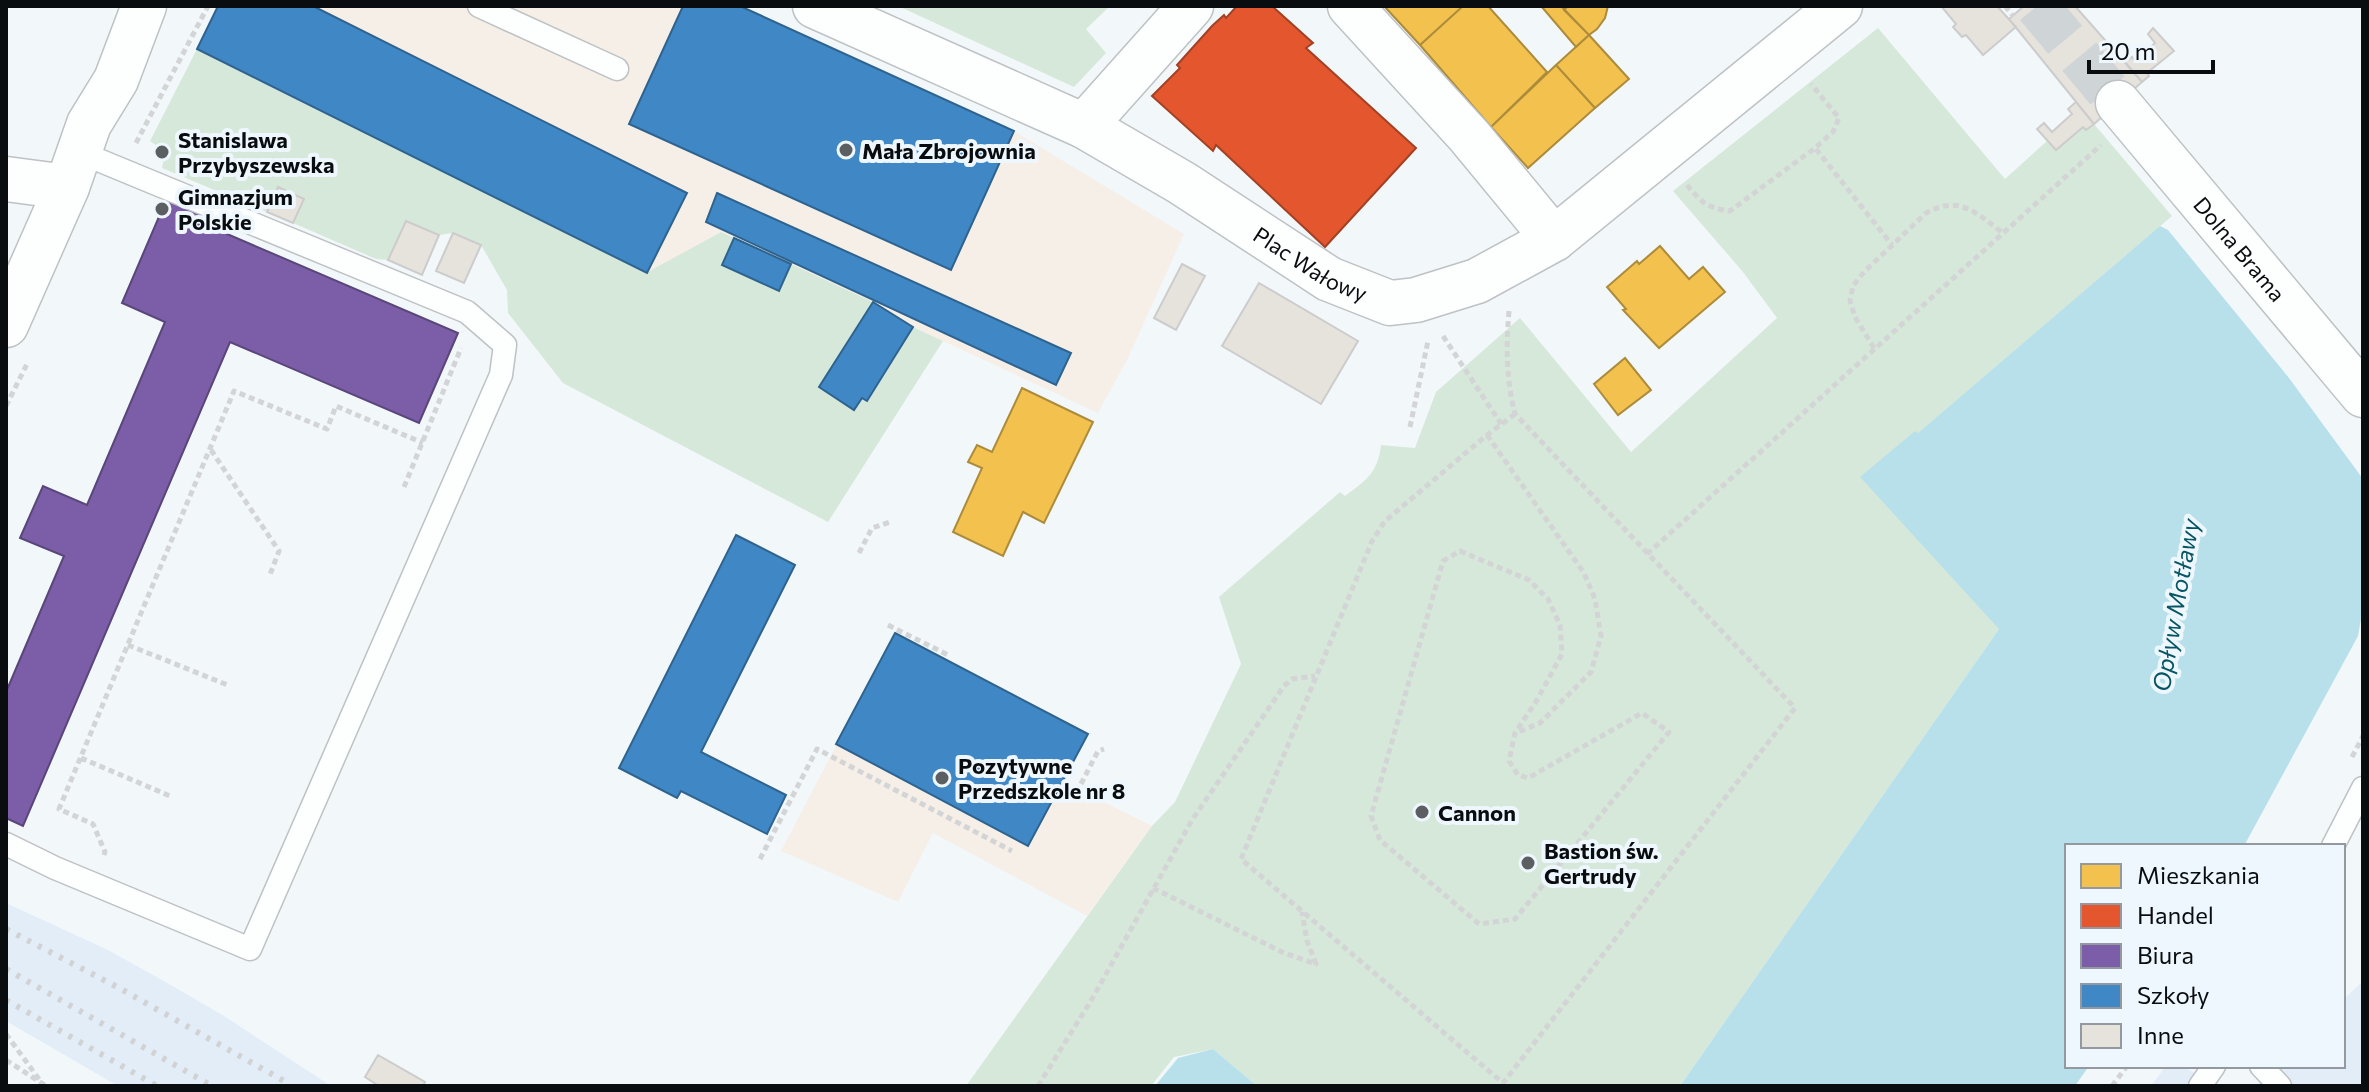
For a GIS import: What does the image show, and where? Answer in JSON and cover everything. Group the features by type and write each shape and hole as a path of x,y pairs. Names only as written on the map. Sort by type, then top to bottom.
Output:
{"street":[{"path":"79,154 94,72 117,6"},
{"path":"6,325 79,154 116,80 144,6"},
{"name":"Plac Wałowy","path":"815,6 1084,126 1182,183 1329,279 1390,303 1416,300 1477,281 1554,239 1840,6"},
{"path":"1084,126 1191,6"},
{"path":"1350,6 1469,136 1554,239"},
{"name":"Dolna Brama","path":"2118,103 2363,395"},
{"path":"6,179 79,154"}],"lane":[{"path":"479,6 617,69"},
{"path":"6,844 55,868 250,949 501,375 505,345 467,312 79,154"},
{"path":"2334,844 2363,788"},
{"path":"2200,1086 2213,1068"},
{"path":"2263,1068 2280,1086"}],"path":[{"path":"136,141 208,6"},
{"path":"2005,6 2013,16"},
{"path":"1679,175 1701,202 1715,209 1730,211 1815,148 1833,132 1839,118 1803,74"},
{"path":"1815,148 1892,245"},
{"path":"1647,554 2085,159"},
{"path":"1874,348 1855,317 1850,301 1853,286 1926,213 1937,206 1960,205 2003,233"},
{"path":"1509,307 1506,357 1508,387 1515,414 1795,708 1503,1083 1241,859 1372,541 1385,521 1515,414"},
{"path":"404,487 473,318"},
{"path":"1410,427 1429,336"},
{"path":"1453,352 1501,424"},
{"path":"59,809 234,391 327,429 336,406 423,443"},
{"path":"1487,435 1584,573 1595,599 1601,636 1591,672 1540,723 1515,733"},
{"path":"210,450 279,551 269,577"},
{"path":"859,553 872,528 890,522"},
{"path":"1460,551 1529,580 1548,599 1560,625 1562,654 1515,733 1509,761 1518,775 1528,778 1642,713 1669,732 1515,919 1479,924 1380,840 1371,816 1443,561 1460,551"},
{"path":"888,625 948,655"},
{"path":"128,645 230,686"},
{"path":"1038,1086 1092,999 1192,820 1284,686 1292,679 1316,676"},
{"path":"760,859 817,749 1012,851"},
{"path":"1081,784 1098,751 1104,749"},
{"path":"81,758 170,796"},
{"path":"1153,888 1284,953 1316,964 1307,941 1302,911"},
{"path":"6,1034 45,1086"},
{"path":"6,1060 45,1086"},
{"path":"2112,1086 2126,1068"}],"shaded area":[{"path":"218,6 740,6 1014,131 1184,234 1128,358 1098,413 913,327 873,302 721,232 647,273 197,49"},
{"name":"Pozytywne Przedszkole nr 8","path":"895,633 1088,734 1063,782 1152,826 1087,916 933,833 898,902 781,851"},
{"path":"6,903 108,950 169,984 331,1086 118,1086 6,1021"},
{"path":"2363,981 2363,1086 2256,1086 2274,1068 2345,1068 2345,998"},
{"path":"2164,1068 2186,1068 2215,1086 2151,1086"}],"green space":[{"path":"898,6 1110,6 1086,29 1106,53 1074,87"},
{"path":"1878,28 2005,179 2048,140 2083,127 2086,130 2094,124 2172,216 1917,434 1999,629 1680,1086 1257,1086 1213,1049 1174,1057 1151,1086 966,1086 1152,826 1175,802 1241,664 1219,597 1340,492 1345,496 1365,480 1374,469 1381,445 1415,448 1436,392 1520,318 1631,452 1777,318 1743,272 1673,191"},
{"path":"197,49 646,273 721,232 734,238 722,265 791,264 873,302 943,341 828,522 563,383 508,313 507,290 481,245 453,233 439,235 406,221 388,260 376,259 293,223 304,199 278,187 267,212 162,168 163,150 150,141"}],"water":[{"name":"Opływ Motławy","path":"2160,226 2168,230 2289,378 2363,479 2363,607 2358,636 2245,844 2065,844 2065,1068 2088,1068 2075,1086 1680,1086 1999,629 1860,477 1915,431 1918,433"},
{"path":"1213,1049 1257,1086 1155,1086 1178,1058"}],"building: Mieszkania":[{"path":"1384,6 1463,6 1420,45"},
{"path":"1463,6 1488,6 1547,72 1491,127 1420,45"},
{"path":"1541,6 1561,6 1589,35 1576,47"},
{"path":"1568,6 1608,6 1605,18 1589,35 1564,10"},
{"path":"1589,35 1629,79 1595,108 1556,65"},
{"path":"1556,65 1595,108 1528,168 1491,127"},
{"path":"1660,246 1689,279 1703,267 1725,292 1659,348 1623,310 1626,309 1607,287"},
{"path":"1625,358 1651,390 1618,415 1594,384"},
{"path":"1022,388 1093,422 1044,523 1023,512 1003,556 953,532 982,468 968,462 977,445 992,452"}],"building: Handel":[{"path":"1237,6 1272,6 1313,43 1306,48 1416,148 1325,247 1216,145 1213,151 1152,96 1180,68 1177,65 1212,26 1224,15 1226,18"}],"building: Biura":[{"path":"167,198 231,225 227,234 458,333 419,423 230,342 23,826 6,818 6,692 64,556 20,538 43,486 87,505 165,322 122,303"}],"building: Szkoły":[{"path":"218,6 313,6 687,193 647,273 197,49"},
{"name":"Mała Zbrojownia","path":"683,6 740,6 1014,131 951,270 629,124"},
{"path":"717,193 1071,353 1056,385 706,222"},
{"path":"734,238 791,264 779,291 722,265"},
{"path":"873,302 913,327 867,401 862,398 854,410 819,387"},
{"path":"736,535 795,565 701,752 786,795 767,834 681,791 677,798 619,768"},
{"path":"895,633 1088,734 1028,846 836,744"}],"building: Inne":[{"path":"1941,6 1997,6 2016,27 1983,55 1966,35 1962,37 1953,27 1956,24"},
{"path":"2024,6 2075,6 2142,82 2094,124 2009,19"},
{"path":"2153,28 2174,51 2147,73 2149,76 2142,82 2125,62 2132,57 2135,61 2155,43 2148,34"},
{"path":"2076,102 2094,124 2086,130 2083,127 2056,150 2037,129 2044,123 2052,132 2072,114 2068,109"},
{"path":"278,187 304,199 293,223 267,212"},
{"path":"406,221 439,235 422,275 388,260"},
{"path":"453,233 481,245 464,283 436,271"},
{"path":"1182,264 1205,276 1176,330 1154,318"},
{"path":"1259,283 1358,341 1321,404 1222,346"},
{"path":"378,1055 425,1082 423,1086 379,1086 365,1077"}],"tunnel":[{"path":"2037,6 2118,103"}],"railway":[{"path":"6,929 121,989 284,1081"},
{"path":"6,969 212,1086"},
{"path":"6,1000 157,1086"}],"place":[{"name":"Mała Zbrojownia","path":"846,150"},
{"name":"Stanislawa Przybyszewska","path":"162,152"},
{"name":"Gimnazjum Polskie","path":"162,209"},
{"name":"Pozytywne Przedszkole nr 8","path":"942,778"},
{"name":"Cannon","path":"1422,812"},
{"name":"Bastion św. Gertrudy","path":"1528,863"}]}
